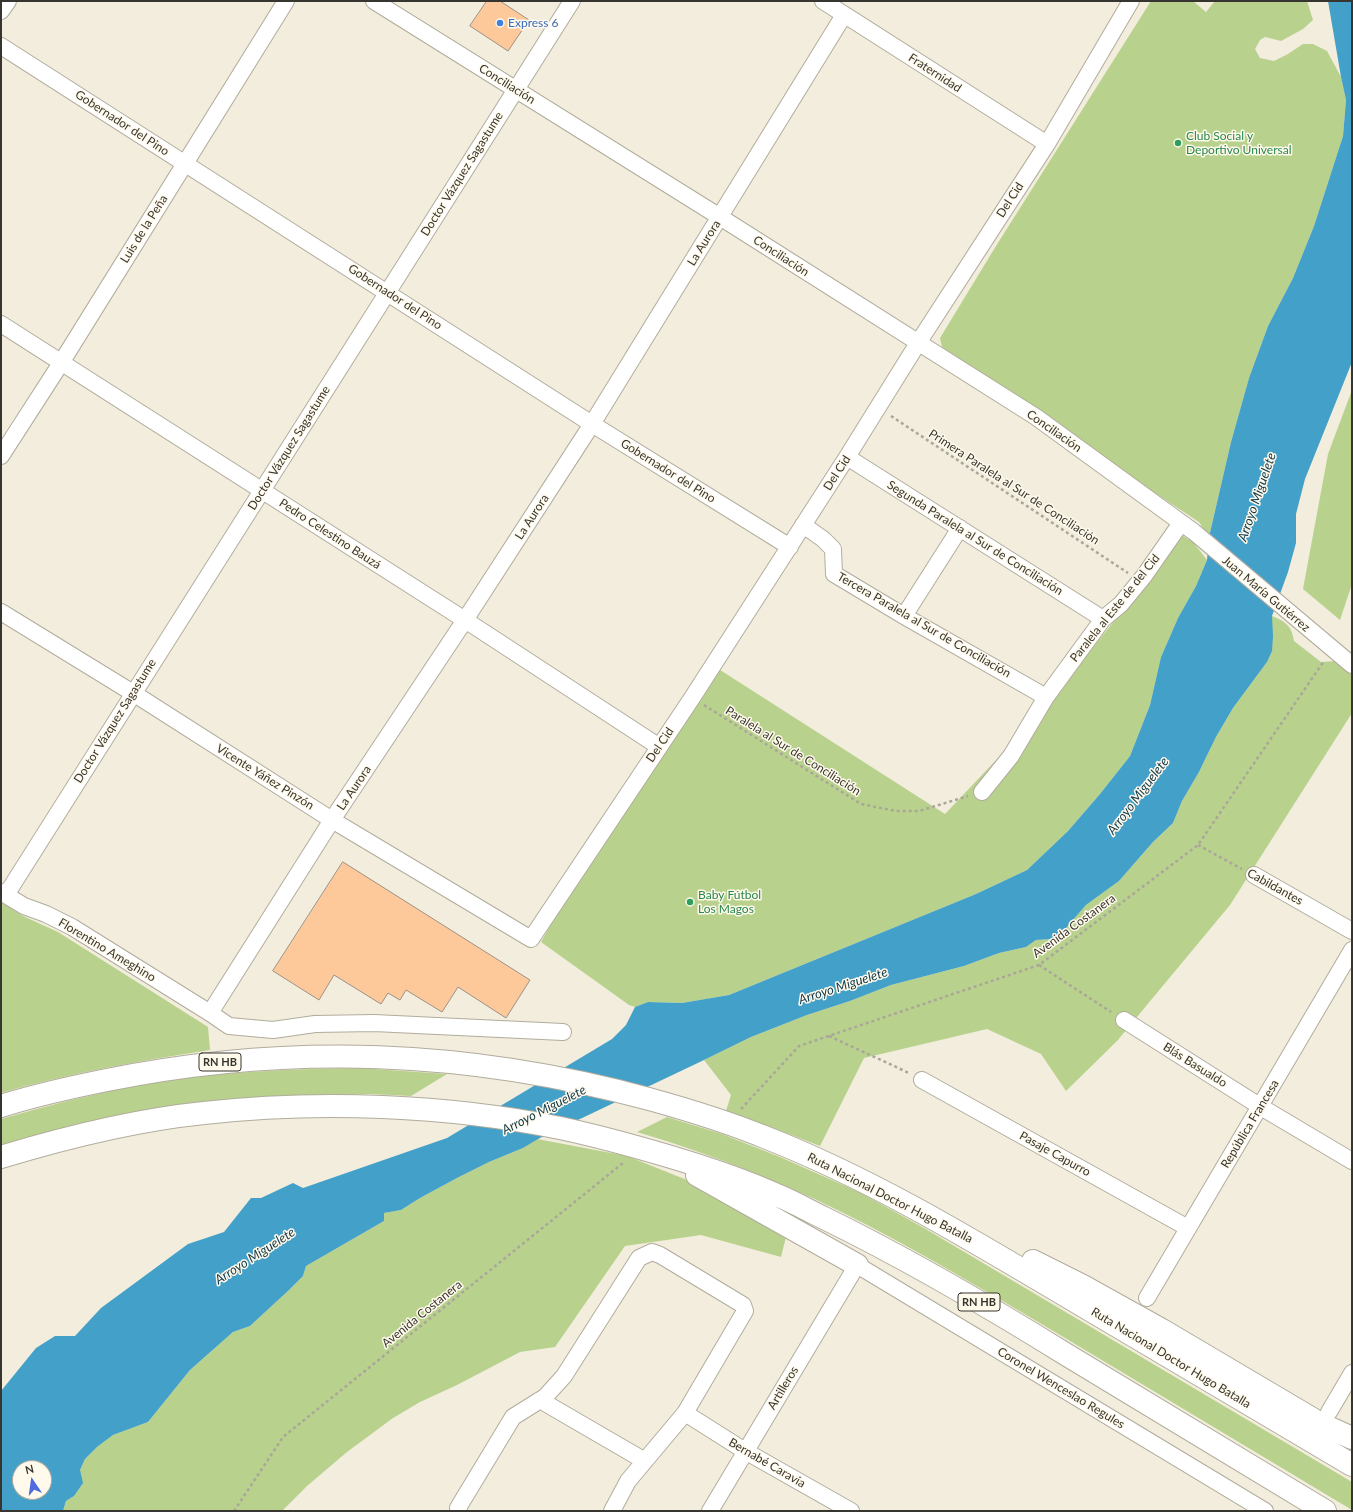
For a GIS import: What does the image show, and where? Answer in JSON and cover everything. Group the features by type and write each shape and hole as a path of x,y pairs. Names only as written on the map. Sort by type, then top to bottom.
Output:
{"highway":[{"name":"Ruta Nacional Doctor Hugo Batalla","path":"1,1106 84,1084 143,1073 200,1064 315,1056 371,1056 444,1060 555,1077 605,1087 679,1107 728,1123 769,1139 859,1179 980,1244 1352,1465"},
{"name":"RN HB","path":"1,1158 41,1145 93,1132 144,1122 201,1113 260,1108 374,1108 446,1112 512,1120 560,1128 611,1140 740,1179 780,1196 909,1261 987,1306 1325,1511"},
{"path":"673,1158 706,1181 857,1265"},
{"path":"980,1244 1018,1255 1070,1279 1162,1330 1321,1424 1352,1438"}],"street":[{"path":"1,11 8,1"},
{"name":"Luis de la Peña","path":"1,456 61,363 286,1"},
{"name":"Conciliación","path":"374,1 720,217 1036,417 1157,504 1180,523"},
{"name":"Doctor Vázquez Sagastume","path":"3,893 262,491 572,1"},
{"name":"Fraternidad","path":"823,1 1047,144"},
{"name":"Del Cid","path":"532,939 790,547 918,343 1047,144 1132,1"},
{"name":"La Aurora","path":"210,1013 332,820 465,620 592,424 844,15"},
{"name":"Gobernador del Pino","path":"1,46 592,424 790,547"},
{"name":"Pedro Celestino Bauzá","path":"1,324 465,620 658,746"},
{"name":"Segunda Paralela al Sur de Conciliación","path":"847,457 1103,619"},
{"name":"Juan María Gutiérrez","path":"1180,523 1194,532 1312,633 1352,665"},
{"name":"Paralela al Este de del Cid","path":"982,792 1011,756 1046,697 1103,619 1121,604 1180,523"},
{"name":"Tercera Paralela al Sur de Conciliación","path":"803,526 823,539 833,549 834,574 1046,697"},
{"path":"904,616 960,528"},
{"name":"Vicente Yáñez Pinzón","path":"1,612 133,693 332,820 532,939"},
{"name":"Cabildantes","path":"1254,875 1352,931"},
{"name":"Florentino Ameghino","path":"3,893 24,906 46,914 72,927 229,1026 274,1030 315,1024 374,1023 563,1032"},
{"name":"República Francesa","path":"1147,1298 1261,1107 1352,950"},
{"name":"Blás Basualdo","path":"1124,1020 1261,1107 1352,1161"},
{"name":"Pasaje Capurro","path":"922,1080 1188,1228"},
{"path":"459,1511 458,1508 513,1417 545,1397 564,1376 639,1258 652,1252 660,1255 743,1305 745,1311 685,1413 628,1481 612,1511"},
{"name":"Artilleros","path":"710,1511 857,1265"},
{"name":"Coronel Wenceslao Regules","path":"857,1265 1264,1511"},
{"path":"1329,1412 1352,1373"},
{"path":"540,1400 645,1461"},
{"name":"Bernabé Caravia","path":"685,1413 745,1451 851,1511"}],"path":[{"name":"Primera Paralela al Sur de Conciliación","path":"878,408 1139,581"},
{"name":"Avenida Costanera","path":"728,1123 799,1046 1039,965 1198,845 1332,649"},
{"name":"Paralela al Sur de Conciliación","path":"692,698 861,804 896,811 919,811 982,792"},
{"name":"Cabildantes","path":"1198,845 1254,875"},
{"path":"1039,965 1124,1020"},
{"path":"829,1036 922,1080"},
{"name":"Avenida Costanera","path":"234,1511 283,1437 641,1148"}],"green space":[{"path":"1151,1 1193,1 1206,12 1215,1 1307,1 1313,20 1303,29 1281,41 1265,37 1260,40 1255,49 1260,58 1274,61 1303,44 1313,44 1327,51 1341,77 1346,100 1343,136 1314,226 1293,278 1268,326 1249,378 1231,442 1209,537 1199,522 1117,468 942,347 940,338 996,246"},
{"path":"1352,390 1352,584 1340,620 1303,589 1328,454"},
{"path":"1180,534 1193,542 1207,560 1196,586 1178,618 1161,657 1150,705 1130,756 1068,831 1027,870 976,894 729,995 682,1003 648,1002 635,1007 629,1005 541,942 558,912 717,668 945,814 1036,718 1123,610"},
{"path":"1272,616 1281,620 1287,625 1292,631 1294,641 1321,662 1336,661 1352,675 1352,713 1230,905 1117,1041 1066,1091 1041,1054 987,1029 864,1058 820,1146 726,1111 731,1095 704,1060 751,1037 891,985 964,966 999,953 1026,947 1036,940 1053,939 1066,928 1086,905 1119,881 1153,842 1173,823 1182,801 1199,772 1216,737 1233,708 1267,662 1272,633"},
{"path":"1,902 23,916 58,932 208,1027 210,1050 104,1068 52,1079 1,1093"},
{"path":"359,1068 447,1074 411,1096 371,1094 247,1098 163,1108 73,1125 1,1145 1,1119 117,1089 162,1081 218,1074 274,1070"},
{"path":"667,1117 722,1134 780,1157 861,1193 924,1228 1352,1482 1352,1510 1009,1305 941,1265 871,1227 815,1199 757,1174 697,1151 637,1132"},
{"path":"537,1139 627,1156 707,1188 787,1233 781,1257 701,1235 625,1246 555,1347 520,1352 457,1385 420,1402 393,1418 347,1452 307,1486 282,1511 63,1511 66,1501 74,1496 80,1470 85,1459 97,1447 113,1435 148,1422 190,1370 233,1332 250,1326 303,1276 306,1266 384,1221 384,1213 401,1210 457,1178 489,1162 523,1148"}],"water":[{"name":"Arroyo Miguelete","path":"1328,1 1352,1 1352,362 1305,479 1296,514 1296,543 1288,572 1272,616 1272,651 1267,662 1233,708 1216,737 1199,772 1182,801 1173,823 1153,842 1119,881 1086,905 1066,928 1053,939 1036,940 1026,947 999,953 964,966 891,985 751,1037 538,1139 523,1148 489,1162 420,1198 401,1210 384,1213 384,1221 306,1266 303,1276 250,1326 233,1332 190,1370 148,1422 113,1435 97,1447 85,1459 80,1470 83,1483 74,1496 66,1501 63,1511 1,1511 1,1391 36,1348 55,1336 75,1336 101,1308 188,1244 224,1232 251,1198 261,1198 293,1183 303,1188 447,1138 612,1039 626,1025 635,1007 648,1002 682,1003 729,995 976,894 1027,870 1068,831 1130,756 1150,705 1161,657 1178,618 1196,586 1207,560 1209,537 1231,442 1249,378 1268,326 1293,278 1314,226 1343,136 1346,100"}],"building":[{"name":"Express 6","path":"487,1 500,1 529,20 508,51 470,26"},
{"path":"343,862 530,980 506,1018 458,987 442,1012 406,990 400,1000 388,993 381,1004 334,975 319,1000 273,971"}],"place":[{"name":"Express 6","path":"500,23"},
{"name":"Club Social y Deportivo Universal","path":"1178,143"},
{"name":"Baby Fútbol Los Magos","path":"690,902"}]}
